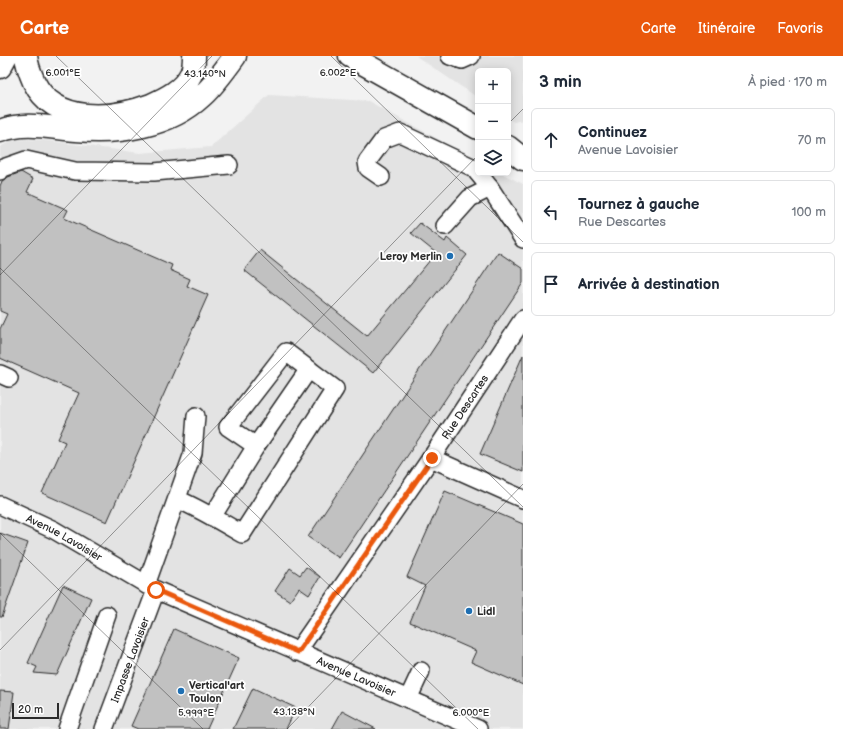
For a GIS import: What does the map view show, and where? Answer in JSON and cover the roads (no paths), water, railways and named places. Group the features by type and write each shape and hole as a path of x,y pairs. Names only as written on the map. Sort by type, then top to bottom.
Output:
{"main road":[{"path":"0,67 6,56"},
{"path":"26,56 28,70 34,83 47,99 62,109 96,116 131,112 169,97 186,83 194,63 194,56"},
{"path":"0,131 16,126 33,125 75,130 113,130 155,122 170,117 187,108 201,97 213,85 235,56"},
{"path":"350,56 475,126"},
{"path":"511,142 523,145"},
{"path":"511,149 523,158"}],"street":[{"path":"450,56 462,60 471,56"},
{"path":"382,177 368,168 367,162 384,139 400,133 475,169"},
{"path":"0,171 3,168 26,160 75,171 154,172 229,165"},
{"path":"480,176 490,188 523,239"},
{"path":"445,226 470,198 490,188"},
{"name":"Rue Descartes","path":"298,652 432,458 517,342 523,320"},
{"path":"177,499 196,507 242,534 335,389 286,352 228,427 256,446"},
{"path":"212,516 256,446 309,369"},
{"name":"Impasse Lavoisier","path":"104,729 151,588 192,453 196,416"},
{"path":"432,458 523,499"},
{"name":"Avenue Lavoisier","path":"0,505 54,530 151,588 478,729"},
{"path":"67,729 108,615"},
{"path":"408,699 421,671"}],"place":[{"name":"Leroy Merlin","path":"450,256"},
{"name":"Lidl","path":"469,611"},
{"name":"Vertical'art Toulon","path":"181,691"}]}
